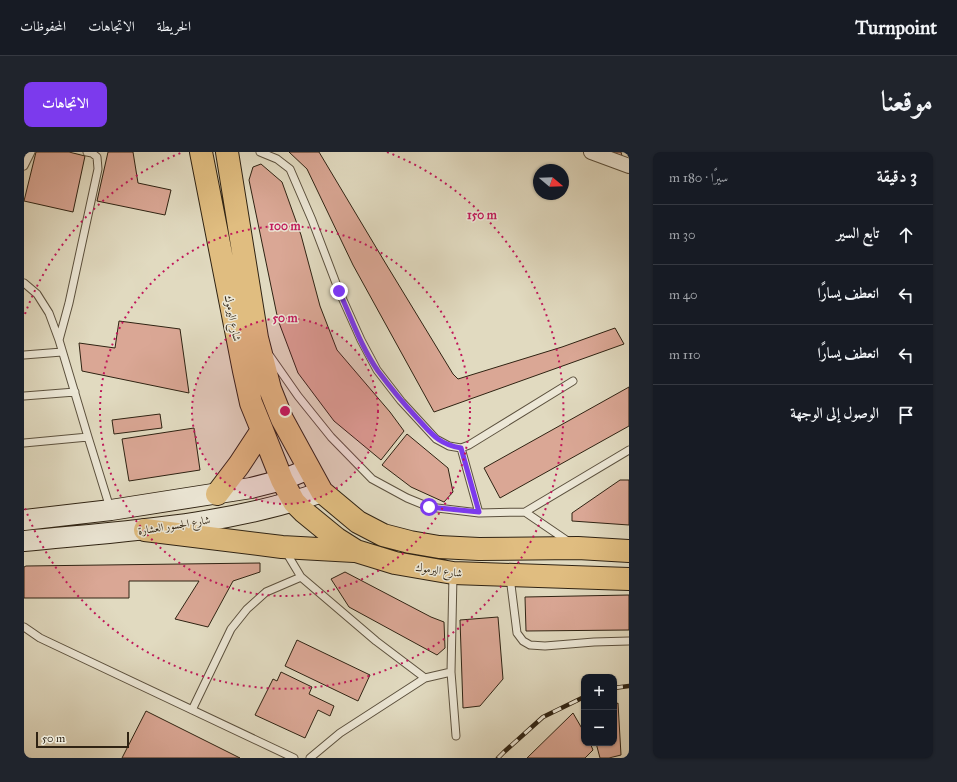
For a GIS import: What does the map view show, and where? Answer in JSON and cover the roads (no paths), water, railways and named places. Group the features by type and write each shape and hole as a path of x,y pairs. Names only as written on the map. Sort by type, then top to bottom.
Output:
{"highway":[{"name":"شارع اليرموك","path":"201,152 251,402 282,480 294,502 304,512 337,539 356,551 395,563 453,573 629,579"},
{"name":"شارع اليرموك","path":"226,152 257,338 270,390 282,419 322,492 358,522 383,535 410,542 439,547 479,550 578,548 629,551"},
{"path":"217,494 239,465 262,430"},
{"path":"145,530 282,547 356,551"}],"main road":[{"path":"24,520 111,510 217,494 282,480 309,469"},
{"name":"شارع الجسور العشارة","path":"24,541 145,530 224,517 294,502 322,492"}],"street":[{"path":"591,152 629,166"}],"lane":[{"path":"24,166 31,152"},
{"path":"59,340 69,303 98,169 97,157 92,153 87,152"},
{"path":"260,152 277,159 290,170 312,220 339,291 361,340 377,370 401,401 436,439 449,446 461,448 470,445 573,381"},
{"path":"24,283 42,301 49,313 59,340 111,510"},
{"path":"257,338 298,396 331,437 372,479 407,498 429,507 479,512 525,512 629,450"},
{"path":"24,355 62,352"},
{"path":"24,396 75,392"},
{"path":"24,443 88,437"},
{"path":"461,448 479,512"},
{"path":"621,455 629,456"},
{"path":"525,512 578,548"},
{"path":"282,547 301,577 376,641 425,678"},
{"path":"453,573 451,672 456,736"},
{"path":"510,575 517,633 523,641 530,645 545,646 629,641"},
{"path":"192,710 231,629 247,608 266,592 301,577"},
{"path":"24,627 40,638 294,758"},
{"path":"310,758 340,733 425,678 451,672"}],"railway":[{"path":"617,688 629,686"},
{"path":"498,758 543,717 581,698"}]}
